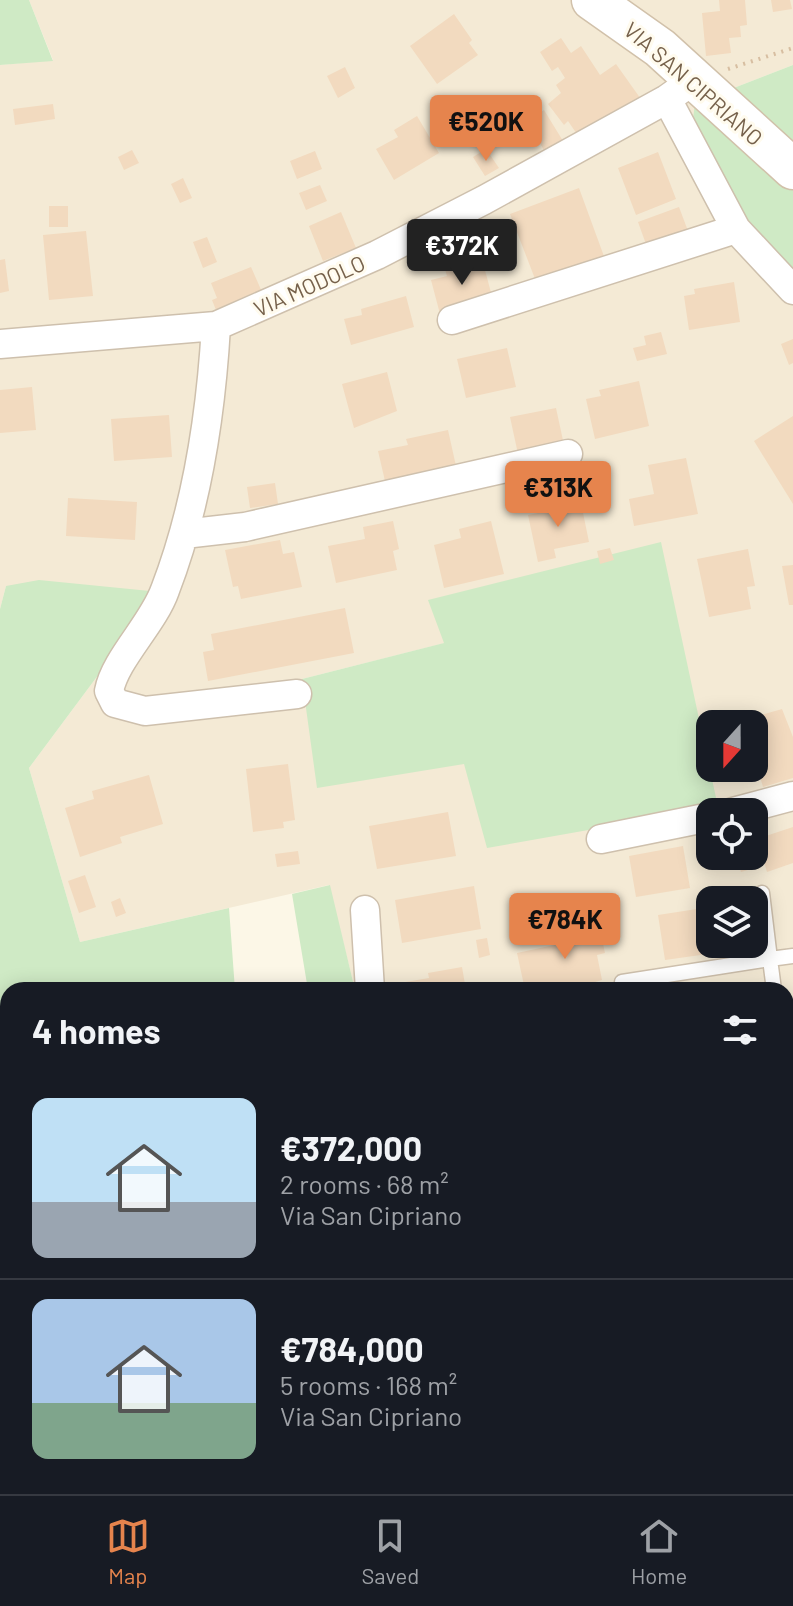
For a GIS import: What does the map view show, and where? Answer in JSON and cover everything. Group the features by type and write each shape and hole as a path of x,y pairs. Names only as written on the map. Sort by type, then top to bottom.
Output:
{"main road":[{"name":"VIA SAN CIPRIANO","path":"592,0 660,48 681,89 793,169"}],"street":[{"name":"VIA SAN CIPRIANO","path":"681,89 736,229 793,290"},
{"name":"VIA MODOLO","path":"0,344 216,326 377,255 484,200 681,89"},
{"path":"452,320 736,229"},
{"path":"216,326 213,384 184,534 158,607 114,675 111,698 123,708 145,711 297,694"},
{"path":"184,534 245,527 568,454"},
{"path":"768,803 793,796"},
{"path":"601,839 696,820"},
{"path":"365,910 370,982"}],"lane":[{"path":"768,942 773,982"},
{"path":"622,982 793,956"}],"path":[{"path":"681,89 793,48"}],"shaded area":[{"path":"29,0 793,0 793,65 695,103 793,276 793,982 353,982 329,885 80,942 29,768 160,592 6,586 0,609 0,65 53,60","holes":["429,601 705,798 768,798 768,870 696,870 696,803 464,764 302,679 445,643"]}],"green space":[{"path":"0,0 29,0 53,61 0,65"},
{"path":"793,65 793,276 759,242 692,127 695,103"},
{"path":"661,542 697,710 696,782 713,782 716,798 696,798 696,811 487,848 464,764 317,788 302,679 444,643 428,600"},
{"path":"39,580 160,592 29,768 80,942 229,908 234,982 0,982 0,609 6,586"},
{"path":"330,885 353,982 307,982 292,894"}],"building":[{"path":"719,0 745,0 747,25 740,26 741,37 729,38 731,53 706,56 702,13 720,11"},
{"path":"771,0 790,0 792,9 773,12"},
{"path":"454,14 478,55 437,84 410,46"},
{"path":"561,38 571,53 581,46 600,75 616,64 643,102 583,143 568,121 564,125 548,104 561,93 556,85 565,78 558,67 552,71 540,52"},
{"path":"345,67 355,88 338,98 327,76"},
{"path":"53,104 55,119 15,125 13,109"},
{"path":"544,110 563,141 545,152 527,121"},
{"path":"417,116 439,153 394,180 376,149 398,137 394,130"},
{"path":"486,149 499,168 485,176 473,157"},
{"path":"132,150 139,163 124,170 118,157"},
{"path":"315,151 322,169 297,179 290,161"},
{"path":"658,152 676,199 636,215 618,168"},
{"path":"183,178 192,198 180,203 171,184"},
{"path":"320,185 327,201 306,210 299,193"},
{"path":"579,188 605,259 537,284 510,214"},
{"path":"49,206 68,206 68,227 49,227"},
{"path":"679,207 688,231 647,247 638,222"},
{"path":"341,212 356,248 323,261 309,226"},
{"path":"86,231 93,296 49,300 43,235"},
{"path":"207,237 217,262 203,268 193,242"},
{"path":"5,259 9,291 0,293 0,260"},
{"path":"482,259 493,300 440,314 431,280 447,276 445,269"},
{"path":"251,267 262,292 216,310 212,300 217,298 211,283"},
{"path":"734,282 740,322 689,330 684,296 695,294 694,289"},
{"path":"406,296 414,327 351,345 344,319 362,315 361,309"},
{"path":"661,332 667,354 637,361 633,348 646,345 644,336"},
{"path":"793,339 793,363 789,365 781,344"},
{"path":"507,348 516,387 466,398 457,359"},
{"path":"387,372 397,411 354,428 342,384"},
{"path":"639,381 649,426 595,439 586,399 601,396 599,390"},
{"path":"32,387 36,430 0,433 0,390"},
{"path":"556,408 564,445 518,454 510,417"},
{"path":"169,415 172,457 114,461 111,419"},
{"path":"793,416 793,504 754,441"},
{"path":"448,430 456,466 385,481 378,451 408,445 406,439"},
{"path":"686,458 698,514 634,526 629,499 654,494 648,465"},
{"path":"275,483 278,504 250,508 247,487"},
{"path":"68,498 137,502 135,540 66,536"},
{"path":"580,498 589,542 554,549 556,558 538,562 528,515 553,510 551,504"},
{"path":"393,521 399,549 393,551 397,570 336,583 328,546 365,539 363,527"},
{"path":"491,521 504,574 444,588 434,545 461,538 459,529"},
{"path":"280,540 283,554 294,552 302,587 241,599 238,586 233,587 225,550"},
{"path":"610,548 614,560 600,564 597,551"},
{"path":"748,549 755,586 747,587 751,609 709,617 697,559"},
{"path":"793,565 793,605 789,605 782,566"},
{"path":"345,608 354,653 208,681 203,652 214,650 211,634"},
{"path":"782,709 793,737 793,778 763,787 762,782 768,782 768,713"},
{"path":"288,764 295,820 283,822 284,828 253,832 246,769"},
{"path":"149,775 163,824 120,837 122,843 80,857 65,808 94,799 92,791"},
{"path":"448,812 456,856 377,869 369,826"},
{"path":"793,827 793,863 767,872 768,835"},
{"path":"683,846 690,888 636,897 629,856"},
{"path":"298,851 300,864 277,867 275,854"},
{"path":"85,875 96,907 79,913 68,881"},
{"path":"474,886 481,929 402,943 395,900"},
{"path":"120,898 126,913 116,917 111,902"},
{"path":"696,909 696,956 665,960 658,915"},
{"path":"598,920 605,953 597,955 602,980 523,982 517,953 573,941 570,926"},
{"path":"487,938 490,955 479,958 476,940"},
{"path":"462,967 465,982 406,982 429,978 428,973"}]}
